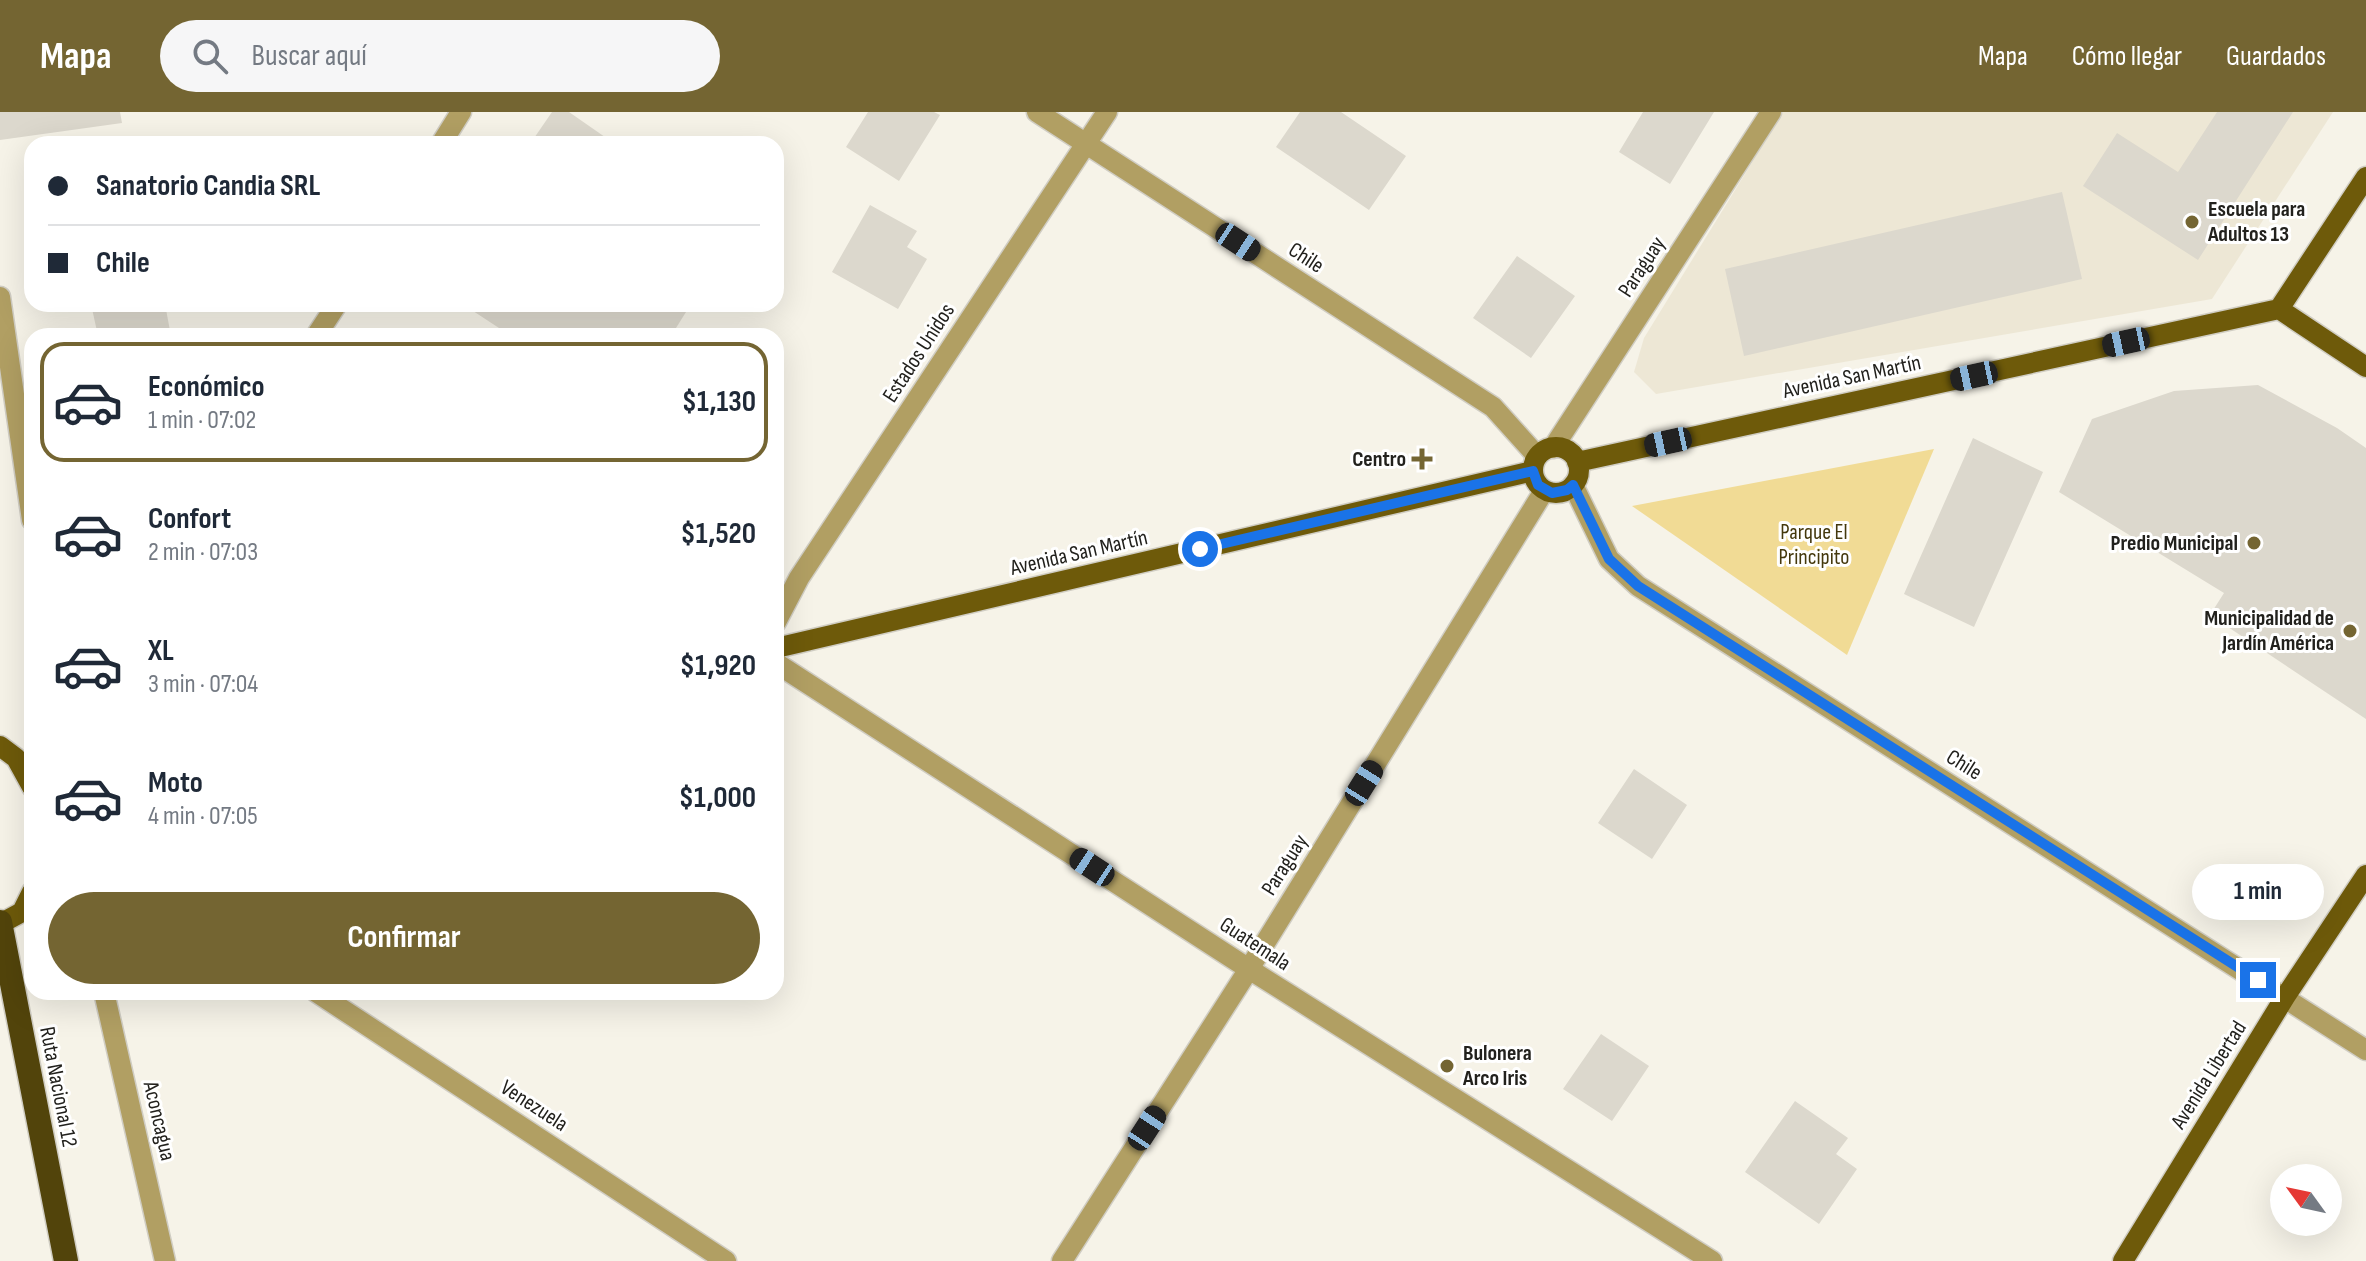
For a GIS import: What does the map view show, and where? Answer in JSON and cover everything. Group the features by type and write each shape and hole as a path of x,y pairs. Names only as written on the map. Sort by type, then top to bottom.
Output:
{"highway":[{"name":"Ruta Nacional 12","path":"0,923 66,1261"}],"main road":[{"path":"2366,177 2279,309 2366,367"},
{"name":"Avenida San Martín","path":"1577,462 2279,309"},
{"path":"1563,449 1570,452 1577,462 1578,472 1573,485 1567,490 1559,493 1544,491 1534,479 1541,458 1563,449"},
{"name":"Avenida San Martín","path":"784,646 1541,458"},
{"path":"0,746 16,758 24,772"},
{"name":"Avenida Libertad","path":"2123,1261 2285,997 2366,875"},
{"path":"0,923 24,908"}],"street":[{"path":"446,136 461,112"},
{"name":"Chile","path":"1037,112 1493,407 1541,458"},
{"name":"Estados Unidos","path":"784,607 799,578 1107,112"},
{"name":"Paraguay","path":"1541,458 1771,112"},
{"path":"0,297 24,464"},
{"name":"Chile","path":"1573,485 1609,559 1638,586 2366,1050"},
{"name":"Paraguay","path":"1062,1261 1249,969 1544,491"},
{"name":"Guatemala","path":"784,668 1249,969 1712,1261"},
{"name":"Aconcagua","path":"106,1000 165,1261"},
{"name":"Venezuela","path":"328,1000 726,1261"}],"shaded area":[{"path":"1783,112 2333,112 2212,299 1656,394 1634,372 1644,338"}],"green space":[{"name":"Parque El Principito","path":"1934,449 1847,655 1632,506"}],"building":[{"path":"0,112 120,112 122,123 0,140"},
{"path":"552,112 569,112 604,136 536,136"},
{"path":"868,112 934,112 940,115 899,181 846,147"},
{"path":"1300,112 1341,112 1406,156 1369,210 1276,147"},
{"path":"1643,112 1714,112 1670,184 1619,152"},
{"path":"2217,112 2293,112 2198,260 2083,186 2117,133 2178,172"},
{"path":"2062,192 2082,279 1744,356 1725,269"},
{"path":"870,205 917,231 907,247 927,259 898,309 832,272"},
{"path":"1517,256 1575,296 1531,358 1473,318"},
{"path":"93,312 166,312 170,328 96,328"},
{"path":"475,312 686,312 676,328 499,328"},
{"name":"Predio Municipal","path":"2258,385 2337,428 2366,448 2366,719 2210,615 2224,593 2059,492 2092,419 2174,391"},
{"path":"1973,438 2043,472 1974,627 1904,594"},
{"path":"1634,769 1687,805 1652,859 1598,823"},
{"path":"1601,1034 1649,1066 1612,1121 1563,1089"},
{"path":"1795,1101 1848,1138 1836,1154 1857,1169 1819,1224 1745,1172"}],"place":[{"name":"Escuela para Adultos 13","path":"2192,222"},
{"name":"Centro","path":"1422,459"},
{"name":"Predio Municipal","path":"2254,543"},
{"name":"Municipalidad de Jardín América","path":"2350,631"},
{"name":"Bulonera Arco Iris","path":"1447,1066"}],"route":[{"path":"1200,549 1533,471 1534,479 1544,491 1559,493 1573,485 1609,559 1638,586 2258,980"}]}
